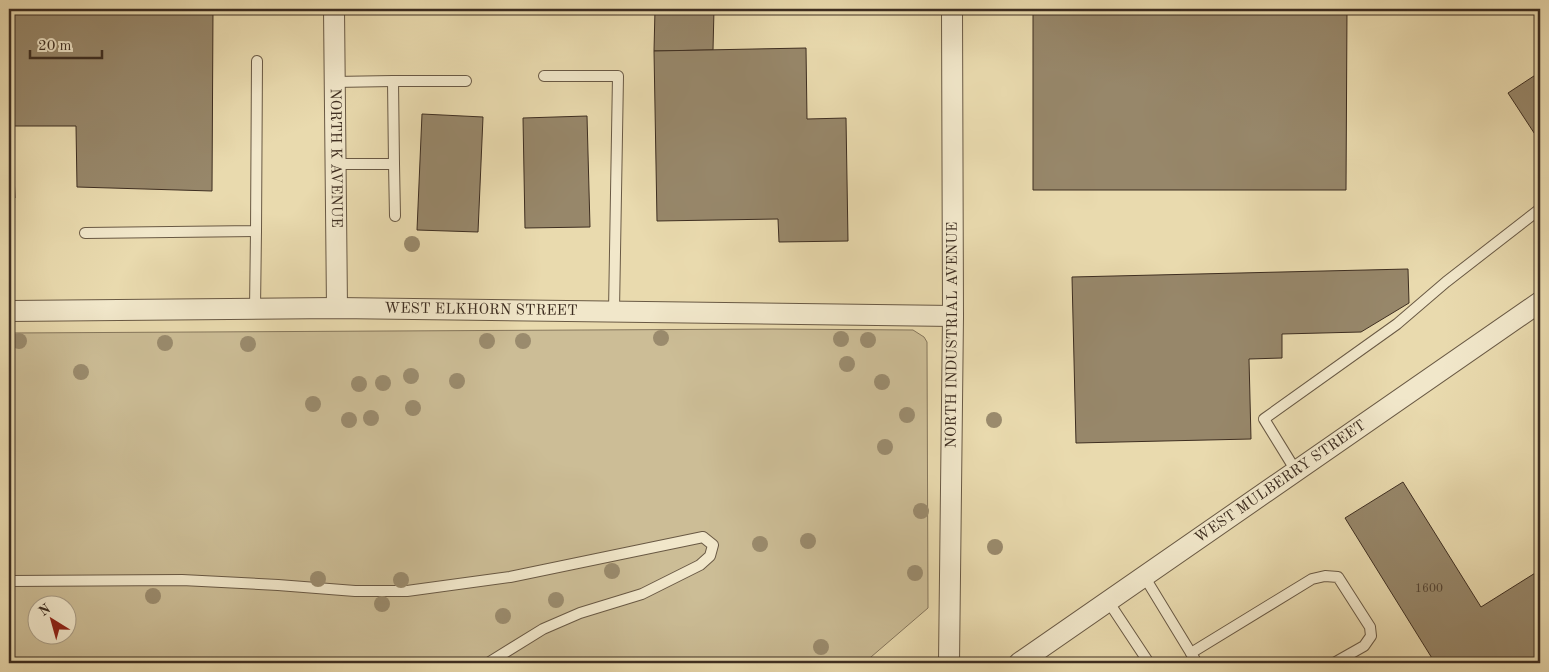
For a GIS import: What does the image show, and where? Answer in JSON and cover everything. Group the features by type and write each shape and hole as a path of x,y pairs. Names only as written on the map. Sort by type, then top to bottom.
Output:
{"street":[{"name":"NORTH K AVENUE","path":"334,9 336,308"},
{"name":"NORTH INDUSTRIAL AVENUE","path":"949,663 953,316 952,9"},
{"name":"WEST MULBERRY STREET","path":"1019,663 1540,302"},
{"name":"WEST ELKHORN STREET","path":"9,311 336,308 953,316"}],"lane":[{"path":"255,309 257,62"},
{"path":"544,76 618,76 614,312"},
{"path":"393,81 395,216"},
{"path":"334,82 466,81"},
{"path":"335,164 394,164"},
{"path":"1296,471 1264,419 1397,324 1446,282 1540,209"},
{"path":"85,233 256,231"},
{"path":"9,581 109,582 182,580 355,591 407,591 510,577 703,536 713,545 710,556 700,565 642,594 580,613 543,629 488,663"},
{"path":"1144,576 1197,663"},
{"path":"1191,653 1312,579 1326,576 1338,577 1370,627 1371,636 1364,646 1334,663"},
{"path":"1108,601 1149,663"}],"shaded area":[{"path":"913,330 924,337 927,342 928,608 864,663 9,663 9,333"}],"building":[{"path":"9,9 213,9 212,191 77,187 76,126 12,126 15,198 9,198"},
{"path":"655,9 714,9 713,50 654,51"},
{"path":"1033,9 1347,9 1346,190 1033,190"},
{"path":"806,48 807,119 846,118 848,241 779,242 778,219 657,221 654,51"},
{"path":"1540,72 1540,142 1508,93"},
{"path":"422,114 483,117 478,232 417,230"},
{"path":"587,116 590,227 525,228 523,118"},
{"path":"1408,269 1409,303 1361,332 1282,334 1282,358 1249,359 1251,439 1076,443 1072,277"},
{"path":"1403,482 1481,607 1540,570 1540,663 1435,663 1345,518"}]}
